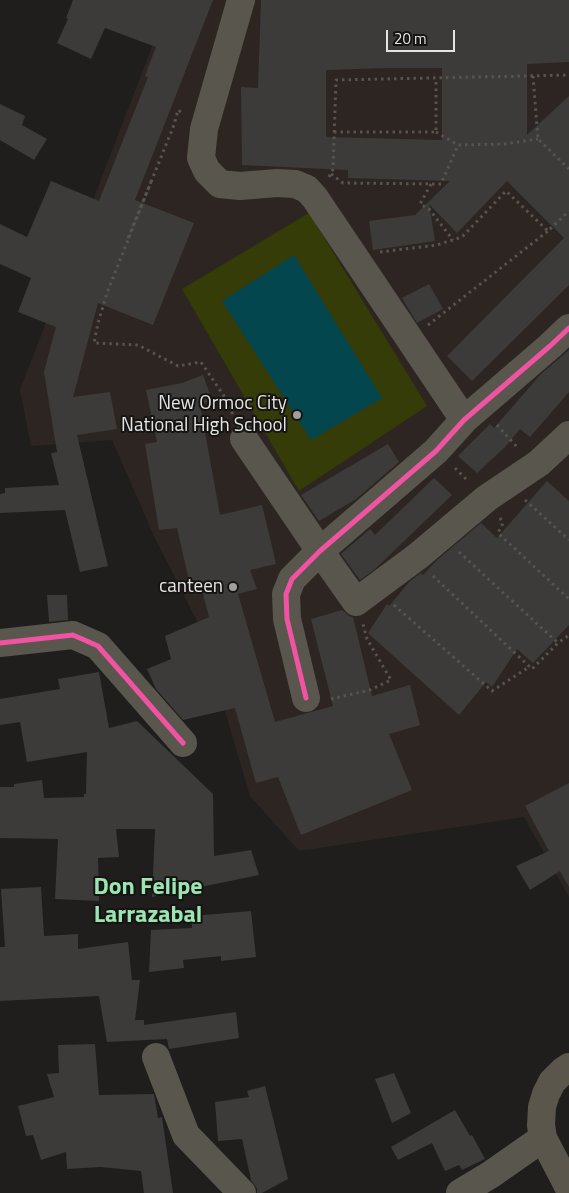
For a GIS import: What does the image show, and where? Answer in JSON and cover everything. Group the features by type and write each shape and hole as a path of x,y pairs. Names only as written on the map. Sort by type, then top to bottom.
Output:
{"main road":[{"path":"569,1067 552,1082 546,1094 542,1116 546,1143 569,1188"}],"street":[{"path":"241,0 204,129 201,158 207,171 220,184 240,186 277,183 295,184 307,189 316,198 464,420"},
{"path":"306,698 287,619 286,594 292,579 320,551 436,451 464,420 569,328"},
{"path":"244,439 356,602 418,556 497,491 539,463 569,434"},
{"path":"0,643 72,635 98,646 183,743"},
{"path":"156,1057 186,1135 242,1193"},
{"path":"460,1193 546,1143"}],"path":[{"path":"316,198 334,169 336,80 569,75"},
{"path":"533,76 538,139 569,169"},
{"path":"436,78 436,132"},
{"path":"204,129 178,110 174,125 107,293 94,343 138,345 178,366 200,362 228,402 244,439"},
{"path":"334,132 436,132 458,145 504,144 538,139"},
{"path":"331,174 343,183 441,184 458,145"},
{"path":"431,184 420,204 429,209 453,240"},
{"path":"355,258 376,253 437,245 462,237 506,191 548,231"},
{"path":"410,339 548,231 569,211"},
{"path":"436,451 569,540"},
{"path":"497,491 503,522 498,532 569,599"},
{"path":"441,536 558,643"},
{"path":"418,556 432,575 529,667"},
{"path":"380,584 385,596 394,606 492,691 529,667 532,669 558,643 569,635"},
{"path":"306,698 322,701 370,690 391,680 367,639 356,602"}],"shaded area":[{"name":"New Ormoc City National High School","path":"170,0 569,0 569,897 524,817 299,851 250,796 200,627 154,536 112,440 31,446 20,390"}],"green space":[{"path":"309,213 427,406 299,491 182,289"}],"water":[{"path":"294,255 382,398 311,440 222,301"}],"building":[{"path":"73,0 213,0 135,200 194,223 153,325 98,303 73,397 110,392 117,429 77,435 108,566 80,572 65,510 0,513 0,494 5,493 5,488 59,485 51,453 57,452 44,372 56,327 18,312 31,278 0,264 0,224 27,237 51,181 99,201 148,77 145,76 156,47 105,28 91,59 57,43 68,19 66,18"},
{"path":"261,0 569,0 569,62 527,64 527,135 569,96 569,285 472,381 447,356 564,238 507,181 457,233 429,204 435,241 373,250 369,221 415,215 450,181 348,178 348,170 242,165 241,87 258,88","holes":["442,68 442,140 326,137 326,70"]},
{"path":"0,104 25,116 22,125 47,139 34,160 0,140"},
{"path":"429,284 443,309 417,323 402,298"},
{"path":"569,350 569,392 530,437 520,429 505,447 477,473 458,456 490,424 494,428 541,374"},
{"path":"203,375 212,400 200,405 220,515 262,505 276,564 250,570 257,589 238,594 275,722 333,706 311,619 342,610 353,617 372,696 410,685 420,725 389,734 412,790 301,835 278,777 256,783 235,708 183,720 156,689 147,669 171,659 165,636 209,617 200,582 190,585 177,528 159,530 145,444 157,442 146,390 182,383"},
{"path":"388,444 399,462 356,499 319,521 301,495"},
{"path":"434,478 452,495 375,569 360,580 341,554 370,529 375,535"},
{"path":"547,481 569,501 569,625 533,663 517,649 492,687 486,682 459,715 368,633 387,604 389,606 410,581 421,573 423,575 436,561 481,523 497,538"},
{"path":"47,595 67,595 68,620 49,622"},
{"path":"99,672 109,728 137,721 213,794 214,856 251,850 259,875 152,897 155,829 116,829 119,857 98,858 99,901 55,899 58,839 0,838 0,787 14,787 14,784 42,780 44,798 84,797 84,794 86,794 87,752 27,762 20,722 0,725 0,699 60,689 58,679"},
{"path":"569,783 569,887 560,871 530,890 516,866 549,851 525,806"},
{"path":"41,887 44,936 78,934 78,949 128,942 132,980 140,980 135,1020 144,1020 144,1025 236,1012 239,1038 169,1049 167,1039 107,1042 99,996 0,1001 0,947 5,947 1,889"},
{"path":"251,911 256,957 221,961 221,956 183,960 184,968 149,972 151,930 192,928 192,916"},
{"path":"95,1044 99,1095 154,1094 158,1118 162,1117 173,1193 144,1193 141,1171 101,1167 67,1169 66,1152 41,1160 33,1135 26,1136 18,1106 54,1097 47,1074 59,1073 58,1045"},
{"path":"394,1073 411,1113 392,1123 375,1079"},
{"path":"265,1086 288,1179 262,1193 257,1193 257,1189 251,1180 242,1139 218,1141 215,1102 249,1097 247,1091"},
{"path":"455,1110 485,1159 462,1170 459,1165 445,1171 432,1143 398,1160 391,1147"}],"cycle path":[{"path":"306,698 287,619 286,594 292,579 320,551 436,451 464,420 569,328"},
{"path":"0,643 73,635 98,646 183,743"}],"place":[{"name":"New Ormoc City National High School","path":"297,415"},
{"name":"canteen","path":"233,587"}],"district":[{"name":"Don Felipe Larrazabal","path":"148,902"}]}
